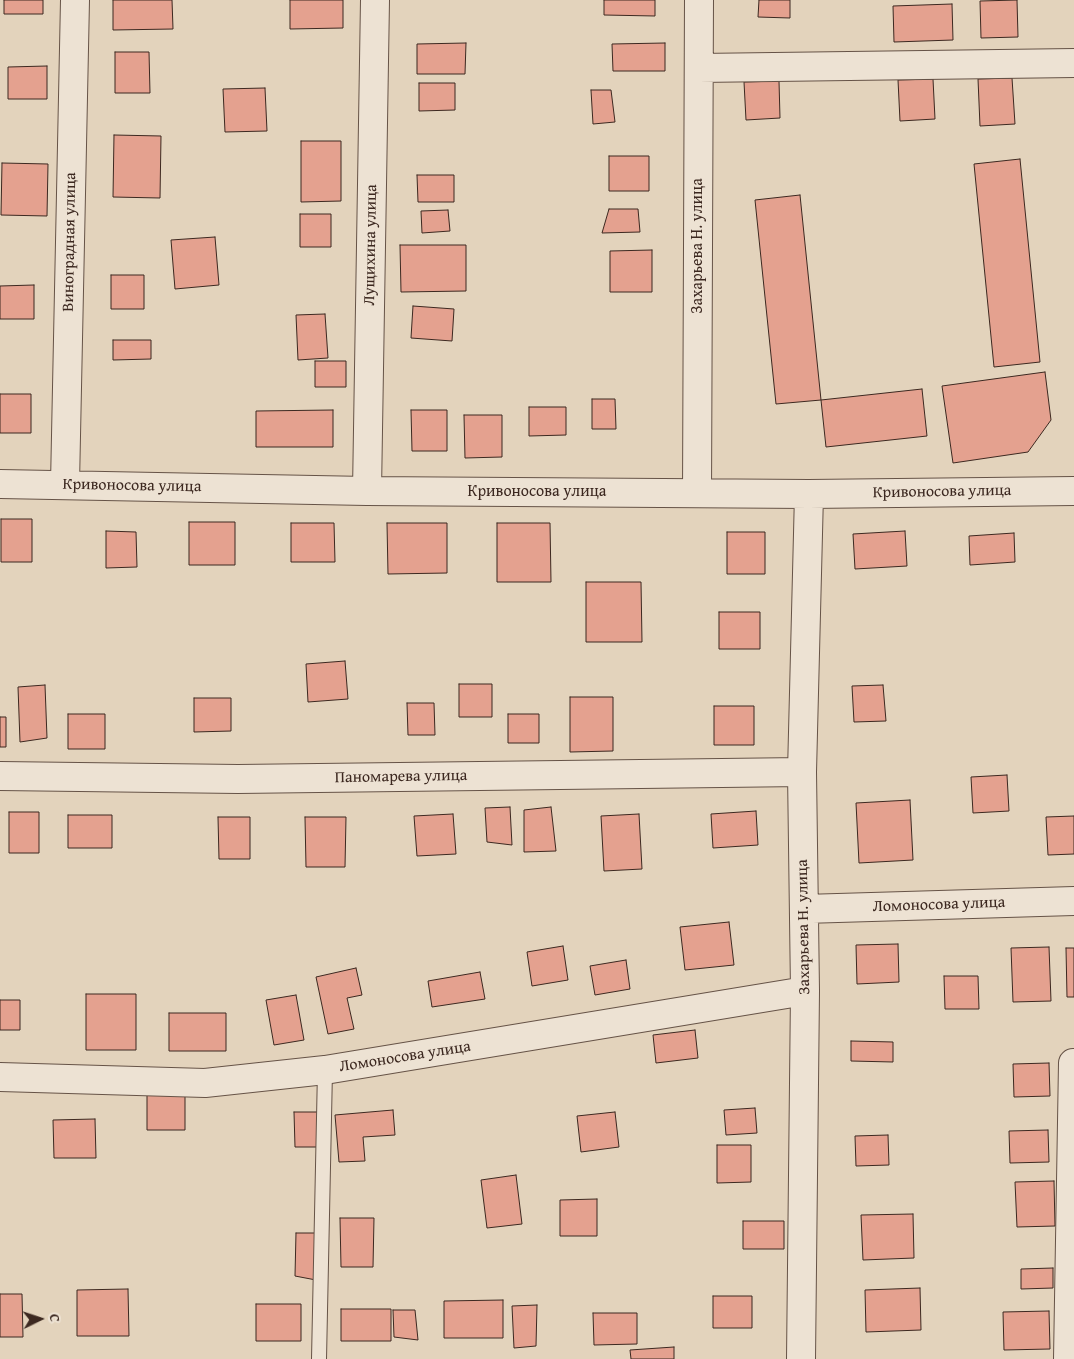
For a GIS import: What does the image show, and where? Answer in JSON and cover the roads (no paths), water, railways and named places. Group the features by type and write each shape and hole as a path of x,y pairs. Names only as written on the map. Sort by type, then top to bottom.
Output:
{"street":[{"name":"Виноградная улица","path":"65,484 75,0"},
{"name":"Лущихина улица","path":"366,491 376,0"},
{"name":"Захарьева Н. улица","path":"697,493 699,0"},
{"path":"700,68 1074,64"},
{"name":"Кривоносова улица","path":"0,484 366,491 809,494 1074,491"},
{"name":"Захарьева Н. улица","path":"801,1359 806,990 802,772 809,494"},
{"name":"Паномарева улица","path":"0,776 238,779 802,772"},
{"name":"Ломоносова улица","path":"804,909 1074,901"},
{"name":"Ломоносова улица","path":"0,1077 205,1083 326,1070 806,990"},
{"path":"1068,1359 1073,1063"}],"lane":[{"path":"319,1359 326,1070"}]}
